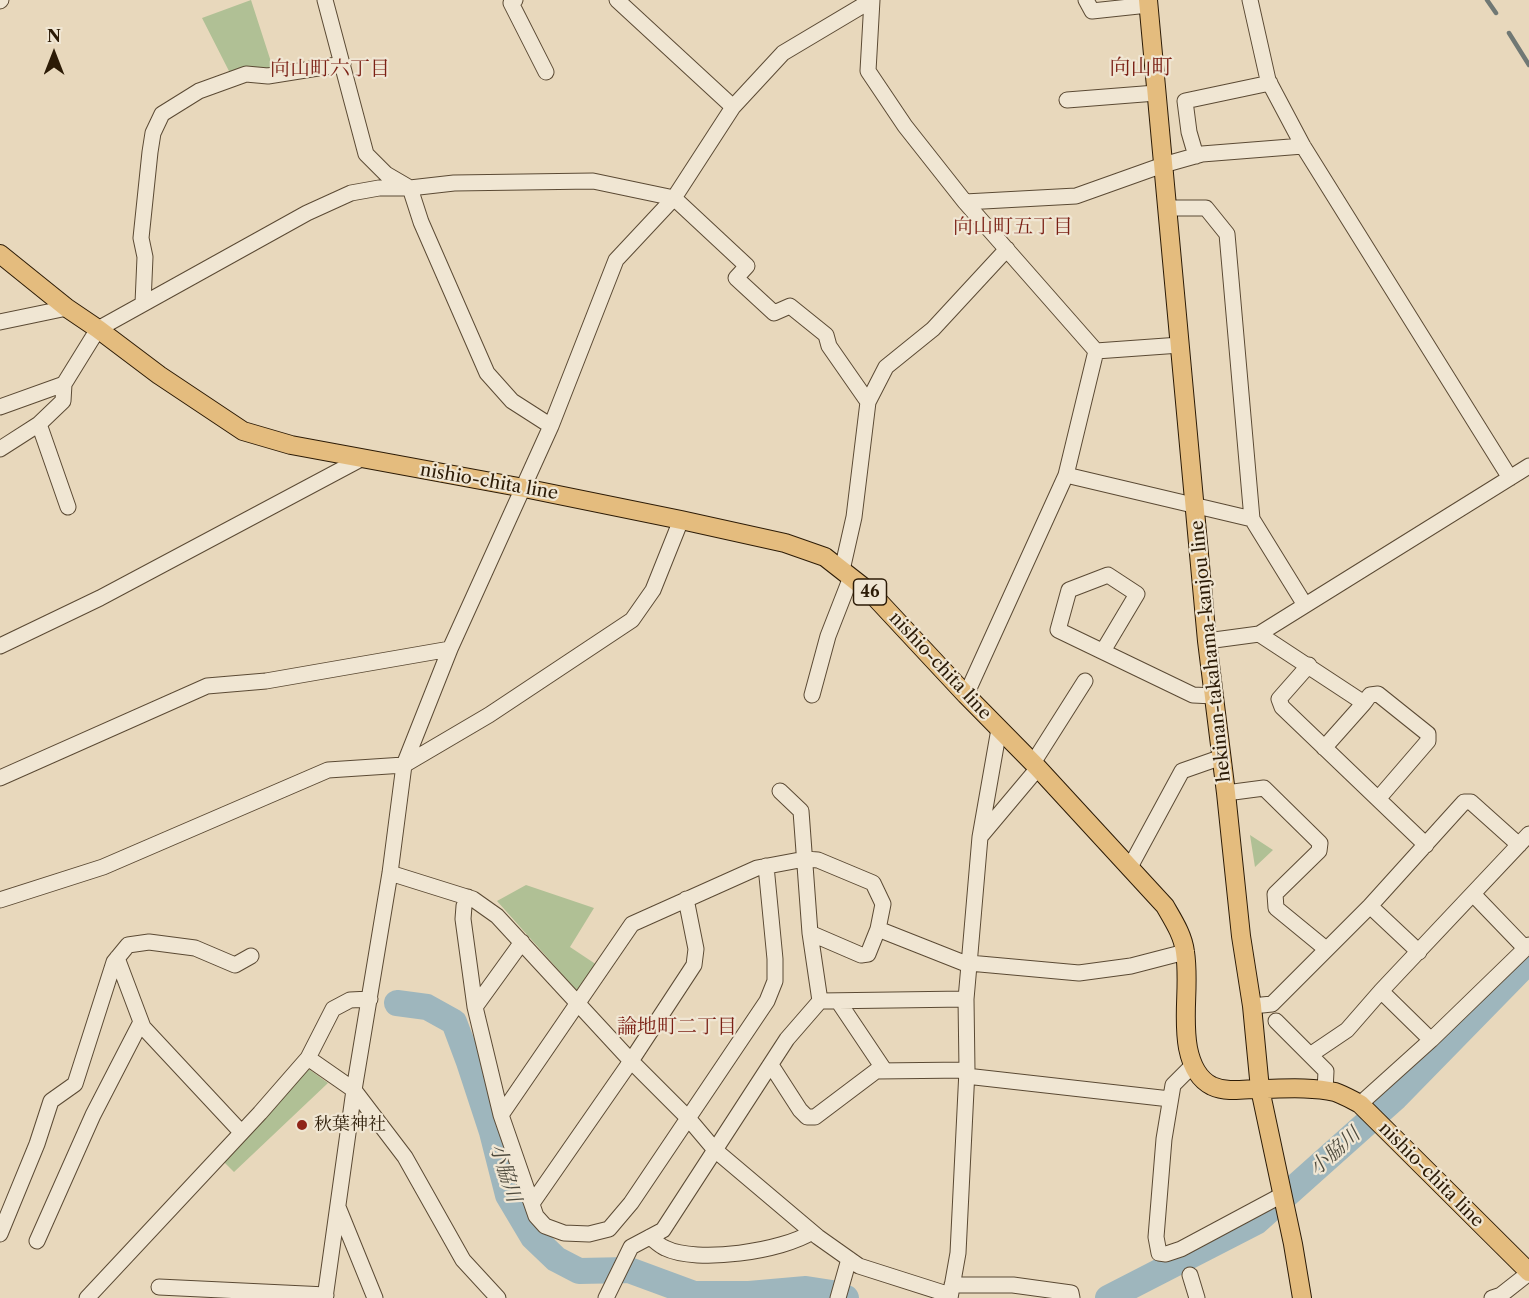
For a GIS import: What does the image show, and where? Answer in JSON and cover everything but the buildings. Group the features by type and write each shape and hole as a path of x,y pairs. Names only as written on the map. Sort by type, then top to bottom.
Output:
{"main road":[{"name":"hekinan-takahama-kanjou line","path":"1148,2 1207,641 1241,936 1252,1006 1260,1089 1302,1298"},
{"name":"nishio-chita line","path":"0,254 67,308 159,375 243,431 291,445 681,520 803,548 825,556 871,594 1035,765 1165,906 1176,925 1185,952 1187,981 1185,1031 1193,1065 1199,1075 1210,1085 1225,1090 1297,1088 1335,1092 1360,1104 1529,1272"}],"street":[{"path":"325,0 366,154 386,174 410,188 421,222 487,373 512,401 551,426"},
{"path":"515,0 511,3 546,72"},
{"path":"617,0 733,107"},
{"path":"159,1287 325,1296 354,1090 390,873 404,765 450,649 551,426 616,260 674,198 733,107 783,53 872,0 868,71 905,126 965,202 1096,351"},
{"path":"1086,0 1092,11 1148,2"},
{"path":"1250,0 1270,83 1303,146 1510,478"},
{"path":"143,303 146,257 141,238 153,133 162,114 199,91 246,74 268,76 343,64"},
{"path":"1196,156 1189,132 1185,101 1270,83"},
{"path":"1066,100 1156,93"},
{"path":"965,202 1076,196 1163,165 1196,156 1303,146"},
{"path":"0,449 39,424 63,401 64,384 98,329 307,213 351,193 379,188 410,188 454,183 593,180 674,198 747,266 736,278 774,313 790,306 826,335 829,345 868,402"},
{"path":"1168,208 1206,208 1227,234 1252,519 1305,605"},
{"path":"812,695 846,574 868,402 886,367 933,329 1007,249"},
{"path":"0,322 67,308"},
{"path":"1096,351 1180,345"},
{"path":"966,695 1066,475 1096,351"},
{"path":"0,407 64,384"},
{"path":"39,424 68,507"},
{"path":"0,646 100,598 361,459"},
{"path":"1207,641 1259,634 1529,466"},
{"path":"1066,475 1252,519"},
{"path":"0,900 103,867 328,770 404,765 489,715 632,620 653,590 681,520"},
{"path":"1103,651 1137,594 1108,575 1069,590 1058,630 1193,695 1214,696"},
{"path":"1259,634 1364,703"},
{"path":"0,778 207,686 266,681 450,649"},
{"path":"1309,665 1279,699 1282,707 1426,845"},
{"path":"980,837 1035,765 1085,681"},
{"path":"1324,748 1370,695 1378,694 1428,734 1428,741 1378,799"},
{"path":"951,1293 958,1253 967,1073 966,999 980,837 999,729"},
{"path":"1130,867 1182,771 1222,757"},
{"path":"1226,793 1264,788 1320,843 1319,851 1275,894 1276,908 1326,949"},
{"path":"780,791 801,811 810,933 820,1001"},
{"path":"1252,1006 1272,1004 1370,906 1464,802 1471,802 1524,840 1347,1030 1310,1055"},
{"path":"501,1115 632,924 757,868 805,859 818,860 873,883 883,904 878,929 868,954 861,956 810,933"},
{"path":"468,897 464,906 463,919 475,1007 501,1115 536,1216 544,1226 564,1233 589,1234 609,1229 631,1203 767,1001 775,981 775,959 766,866"},
{"path":"390,873 473,899 497,916 579,1002 631,1061 688,1118 715,1150 812,1232 859,1266 951,1293 1012,1285 1071,1293 1072,1298"},
{"path":"1360,1104 1431,1040 1527,946 1473,894"},
{"path":"532,1202 631,1061 694,965 696,949 686,899"},
{"path":"1370,906 1419,952"},
{"path":"878,929 969,964 1080,973 1131,966 1185,952"},
{"path":"0,1234 37,1144 51,1101 75,1084 114,962 128,945 149,942 195,948 235,965 251,956"},
{"path":"475,1007 522,942"},
{"path":"117,958 142,1026 241,1132"},
{"path":"1381,991 1431,1040"},
{"path":"87,1298 308,1058 333,1009 350,1000 370,999"},
{"path":"606,1298 631,1247 663,1230 788,1039 820,1001 966,999"},
{"path":"838,1000 885,1071"},
{"path":"1276,1021 1326,1071 1325,1091"},
{"path":"37,1241 93,1115 141,1022"},
{"path":"308,1058 354,1090 405,1157 463,1260 498,1298"},
{"path":"771,1065 807,1117 815,1117 876,1071 967,1073 1170,1098"},
{"path":"1193,1065 1173,1085 1170,1098 1164,1139 1156,1237 1160,1252 1166,1254 1181,1249 1282,1195"},
{"path":"338,1208 375,1298"},
{"path":"650,1237 666,1249 725,1256 804,1238 812,1232"},
{"path":"838,1298 849,1259"},
{"path":"1492,1298 1501,1295 1529,1272"},
{"path":"1190,1275 1197,1298"}],"green space":[{"path":"251,0 273,68 231,75 202,18"},
{"path":"1250,835 1273,850 1255,867"},
{"path":"526,885 594,908 570,947 597,965 578,992 497,901"},
{"path":"306,1067 328,1083 234,1172 221,1159"}],"waterway":[{"path":"1487,0 1496,13"},
{"path":"1509,33 1529,65"},
{"name":"小脇川","path":"1108,1298 1256,1222 1396,1097 1529,961"},
{"name":"小脇川","path":"397,1003 427,1007 454,1022 492,1132 508,1195 533,1237 556,1259 579,1271 629,1270 694,1294 749,1294 806,1289 832,1293 846,1298"}],"place":[{"name":"秋葉神社","path":"302,1125"}],"district":[{"name":"向山町","path":"1141,68"},
{"name":"向山町六丁目","path":"330,69"},
{"name":"向山町五丁目","path":"1013,227"},
{"name":"論地町二丁目","path":"677,1027"}]}
